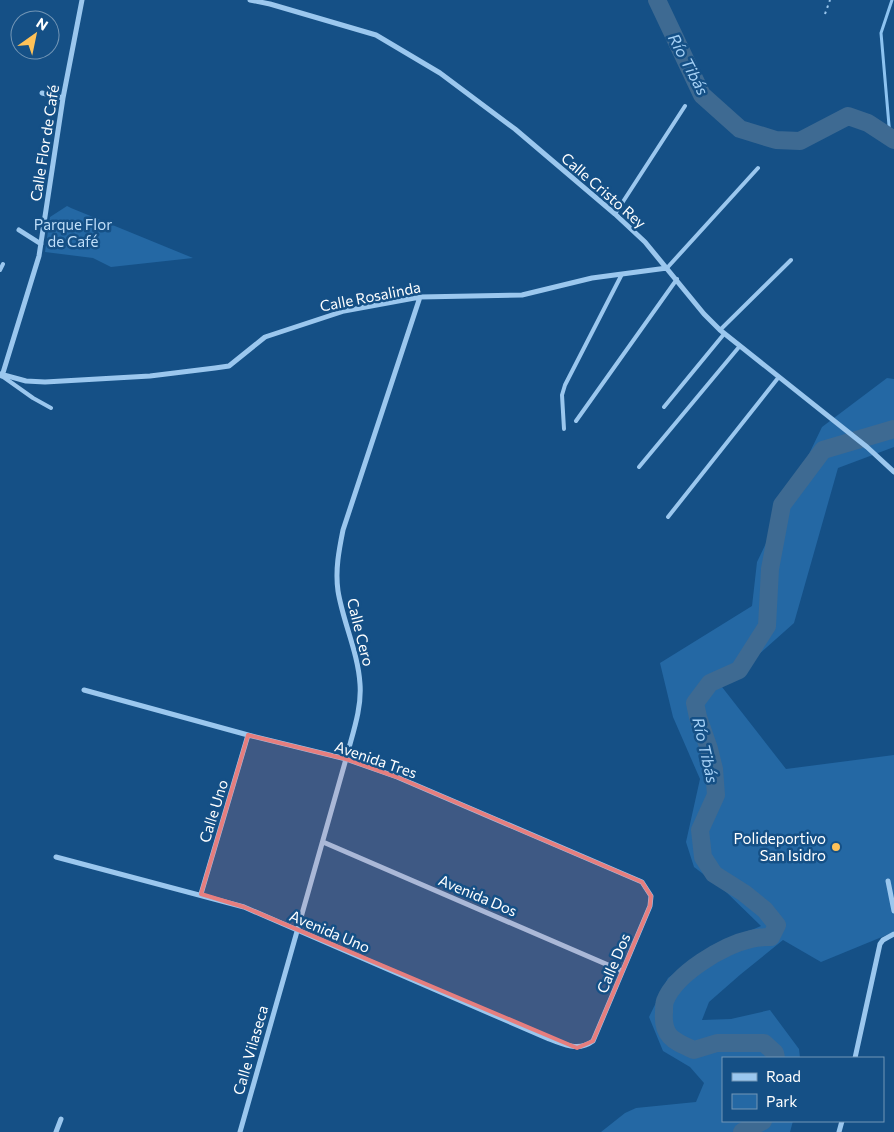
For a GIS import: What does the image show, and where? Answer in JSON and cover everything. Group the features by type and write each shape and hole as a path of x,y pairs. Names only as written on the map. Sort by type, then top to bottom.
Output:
{"street":[{"name":"Calle Flor de Café","path":"1,375 39,256 64,98 82,0"},
{"name":"Calle Cristo Rey","path":"250,0 376,35 432,68 515,129 615,214 645,242 704,314 722,332 867,447 894,472"},
{"path":"42,92 64,98"},
{"path":"18,230 41,244"},
{"name":"Calle Rosalinda","path":"1,375 26,381 73,381 177,373 229,366 265,337 344,311 420,297 522,294 592,278 667,268"},
{"name":"Calle Cero","path":"285,975 346,760 360,702 360,683 356,660 338,589 337,559 343,530 420,297"},
{"name":"Avenida Tres","path":"84,690 248,736 346,760 406,781 642,882 646,888"},
{"name":"Calle Uno","path":"201,894 248,736"},
{"name":"Avenida Dos","path":"323,842 622,971"},
{"name":"Avenida Uno","path":"56,857 201,894 244,907 549,1038 577,1048 587,1045"},
{"path":"888,881 894,911"},
{"name":"Calle Dos","path":"587,1045 593,1041 650,906 651,896 646,888"},
{"path":"855,1057 880,944 889,935 894,934"},
{"name":"Calle Vilaseca","path":"240,1132 285,975"},
{"path":"56,1132 61,1119"}],"lane":[{"path":"615,214 685,106"},
{"path":"667,268 758,168"},
{"path":"664,407 722,332 791,260"},
{"path":"0,270 3,264"},
{"path":"564,429 562,396 564,385 622,274"},
{"path":"576,421 676,279"},
{"path":"639,467 740,347"},
{"path":"1,375 33,398 51,408"},
{"path":"668,517 778,378"}],"path":[{"path":"825,14 830,0"}],"highlighted area":[{"path":"248,735 346,759 397,777 642,882 651,896 650,906 593,1041 577,1048 244,907 201,894"}],"green space":[{"name":"Parque Flor de Café","path":"67,206 193,258 111,267 93,258 45,252 50,217"},
{"path":"887,378 894,379 894,447 838,468 794,623 722,687 786,769 894,755 894,932 821,962 783,940 709,1002 702,1020 731,1019 770,1010 799,1049 800,1057 722,1057 722,1122 793,1122 790,1132 601,1132 625,1113 636,1108 696,1102 704,1083 690,1067 663,1051 649,1017 668,978 711,947 761,926 723,889 694,867 686,842 700,779 673,717 660,663 752,606 757,562 822,427"}],"waterway":[{"name":"Río Tibás","path":"657,0 702,95 740,129 776,140 800,141 848,116 868,123 894,140"},
{"path":"890,137 881,33 892,0"},
{"name":"Río Tibás","path":"776,1057 775,1053 764,1043 717,1043 694,1050 675,1041 667,1033 665,1027 665,1001 679,980 702,962 728,947 753,938 771,937 777,925 765,910 744,893 714,874 703,857 700,830 716,795 714,769 695,703 710,683 739,670 767,626 770,569 782,505 823,450 894,429"},
{"name":"Río Tibás","path":"742,1132 761,1122"}],"place":[{"name":"Polideportivo San Isidro","path":"836,847"}]}
